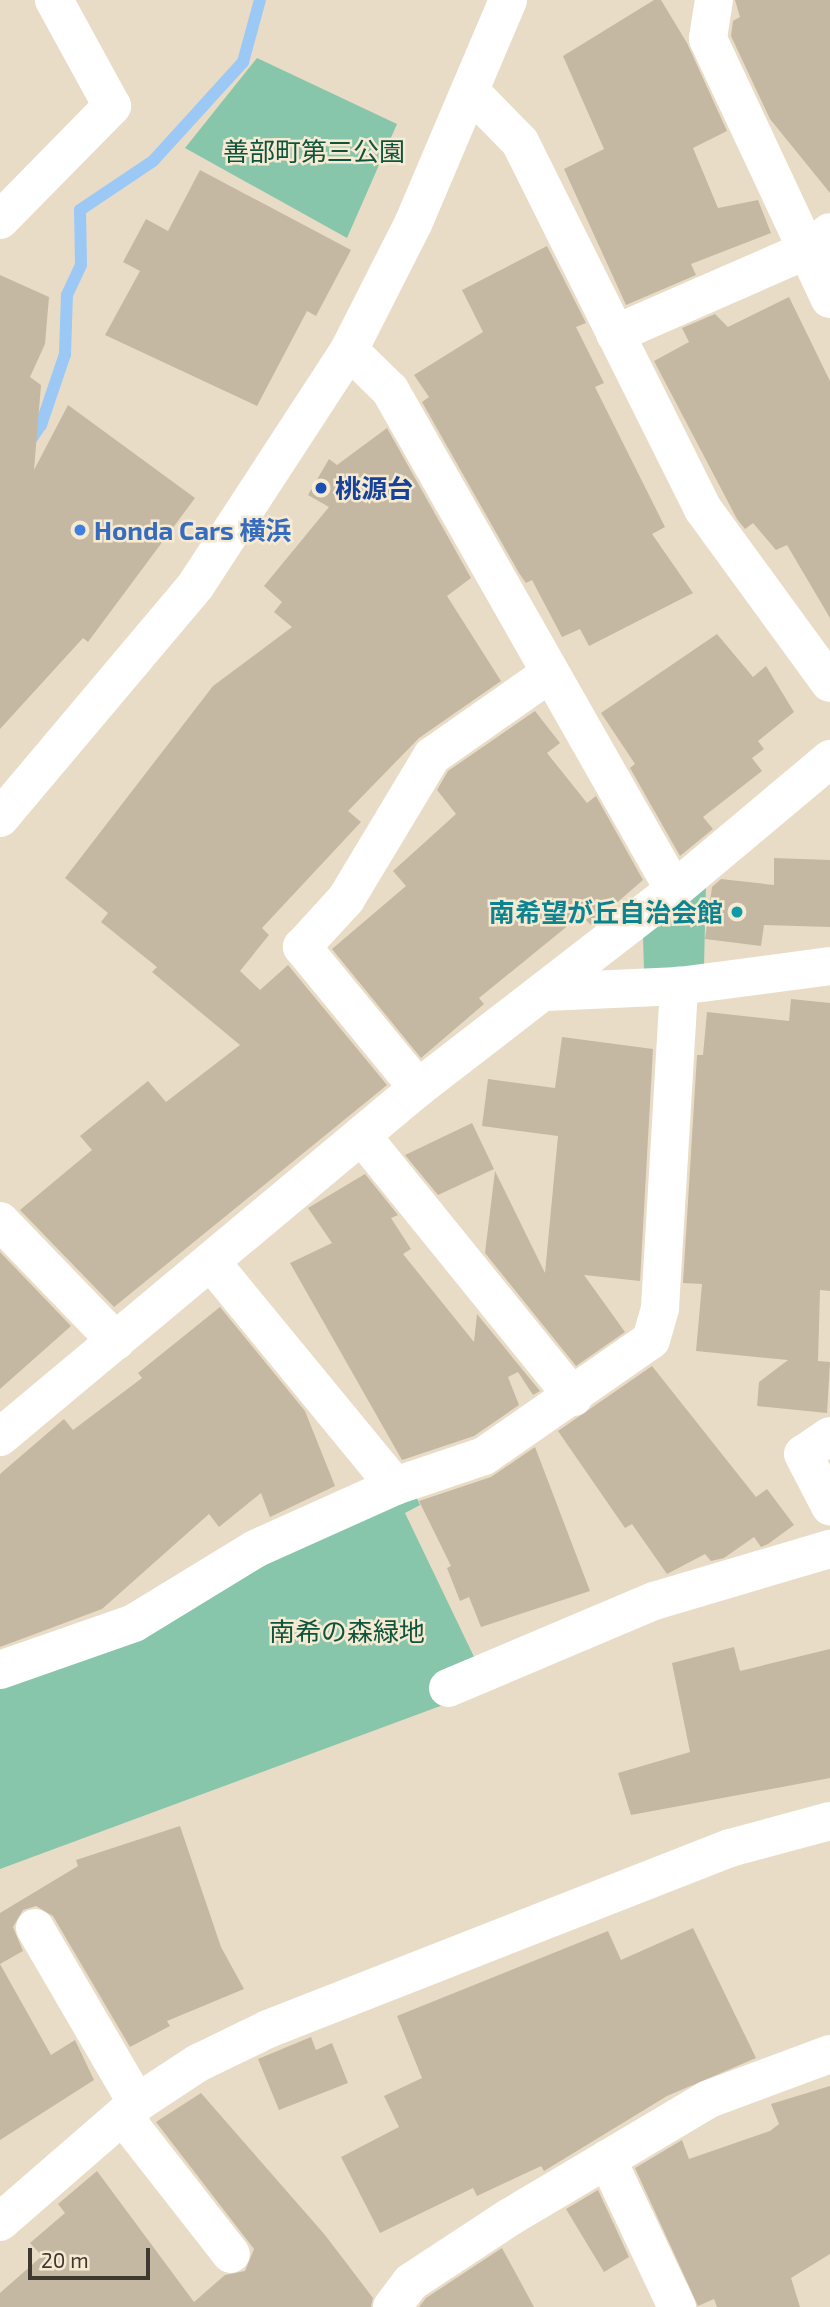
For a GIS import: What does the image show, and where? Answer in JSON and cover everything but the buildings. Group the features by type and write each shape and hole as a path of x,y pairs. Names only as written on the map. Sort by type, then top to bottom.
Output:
{"street":[{"path":"0,220 112,106 54,0"},
{"path":"0,818 196,585 349,350 471,92 509,0"},
{"path":"714,0 708,39 819,241 830,299"},
{"path":"471,92 520,142 703,509 830,683"},
{"path":"615,334 819,241"},
{"path":"349,350 390,390 674,890"},
{"path":"418,1088 302,947 346,899 432,756 549,674"},
{"path":"0,1437 418,1088 546,992 674,890 830,759"},
{"path":"546,992 679,985 830,966"},
{"path":"0,1670 134,1623 255,1549 395,1486 484,1456 573,1397 651,1340 660,1308 679,985"},
{"path":"362,1136 573,1397"},
{"path":"0,1220 116,1341"},
{"path":"211,1262 395,1486"},
{"path":"830,1436 803,1454 830,1506"},
{"path":"448,1688 654,1601 830,1549"},
{"path":"0,2222 130,2109 198,2063 268,2029 730,1848 830,1821"},
{"path":"35,1928 130,2109 231,2254"},
{"path":"392,2307 411,2282 607,2159 709,2099 830,2054"},
{"path":"607,2159 677,2307"}],"green space":[{"name":"善部町第三公園","path":"257,58 397,124 347,238 185,148"},
{"path":"706,885 704,966 644,970 643,936"},
{"name":"南希の森緑地","path":"414,1492 420,1505 405,1513 489,1688 0,1869 0,1685 257,1557"}],"waterway":[{"path":"28,444 41,425 65,354 67,295 81,265 80,210 153,161 243,62 260,0"}],"place":[{"name":"桃源台","path":"321,488"},
{"name":"Honda Cars 横浜","path":"80,530"},
{"name":"南希望が丘自治会館","path":"737,912"}]}
